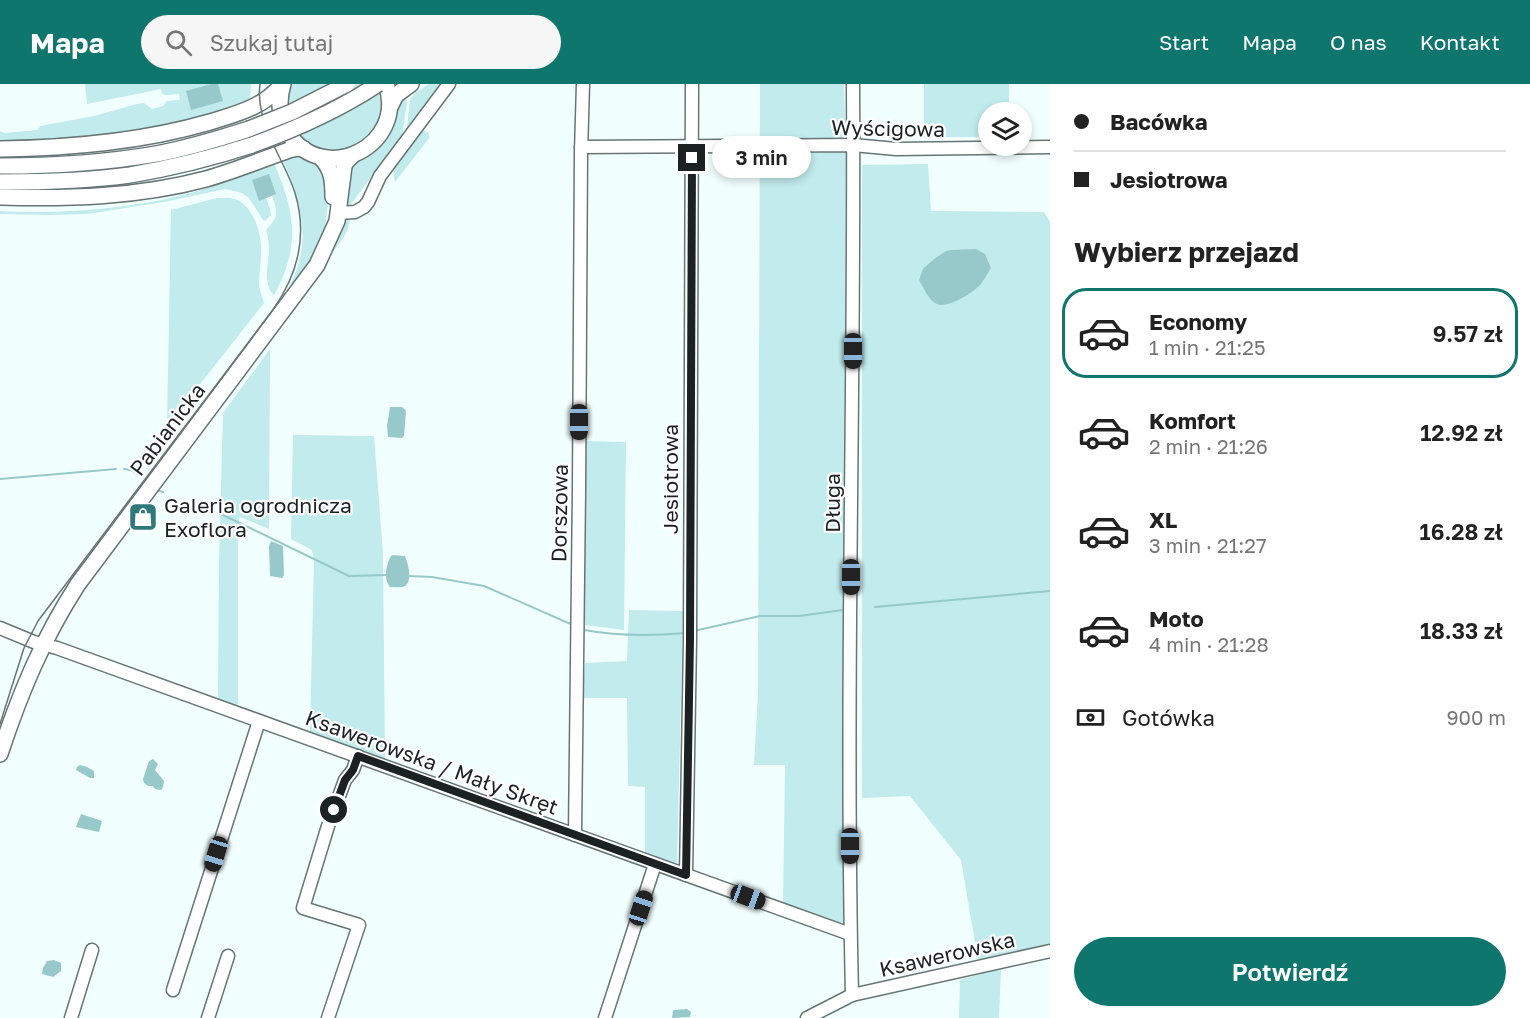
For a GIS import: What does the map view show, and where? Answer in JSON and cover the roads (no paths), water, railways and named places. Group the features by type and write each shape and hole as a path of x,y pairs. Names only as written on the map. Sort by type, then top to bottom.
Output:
{"main road":[{"path":"0,149 56,148 131,140 196,126 249,109 270,97 282,84"},
{"path":"282,84 279,106 283,122 290,135 304,149"},
{"path":"0,166 77,164 118,160 189,147 249,129 313,102 347,84"},
{"path":"0,182 82,180 129,175 187,164 252,145 298,127 326,114 378,84"},
{"path":"386,84 390,107"},
{"path":"0,197 59,199 142,192 204,179 298,148 320,157 334,158 353,155 370,145 378,137 387,122 390,107 396,95 411,84"},
{"path":"249,109 265,110 283,122"},
{"name":"Pabianicka","path":"0,754 19,697 43,644 67,600 89,567 310,274 321,256 335,228 339,213 343,169 353,155"},
{"name":"Pabianicka","path":"320,157 329,167 332,185 332,213 328,242"}],"street":[{"path":"339,213 355,212 364,207 380,176 449,84"},
{"name":"Dorszowa","path":"575,835 583,84"},
{"name":"Jesiotrowa","path":"686,875 690,640 692,84"},
{"name":"Długa","path":"852,995 850,934 853,84"},
{"name":"Wyścigowa","path":"581,147 853,145 897,149 1050,147"},
{"name":"Ksawerowska / Mały Skręt","path":"0,628 850,934"},
{"path":"173,990 259,721"},
{"path":"328,1018 358,925 303,908 328,826 345,780 353,770 358,756"},
{"path":"605,1018 655,864"},
{"path":"71,1018 92,950"},
{"name":"Ksawerowska","path":"807,1018 852,995 1050,951"},
{"path":"208,1018 228,956"}],"waterway":[{"path":"0,479 116,469"},
{"path":"124,469 137,474"},
{"path":"159,491 163,492"},
{"path":"221,514 349,576 387,575"},
{"path":"408,576 432,577 484,586 573,625"},
{"path":"875,607 1050,591"},
{"path":"694,631 760,616 799,616 843,610"},
{"path":"584,630 634,635 685,633"}],"tram line":[{"path":"0,724 24,648 38,621 272,311 294,269 300,240 299,209 293,187 262,116 260,84"}],"place":[{"name":"Galeria ogrodnicza Exoflora","path":"143,517"}]}
